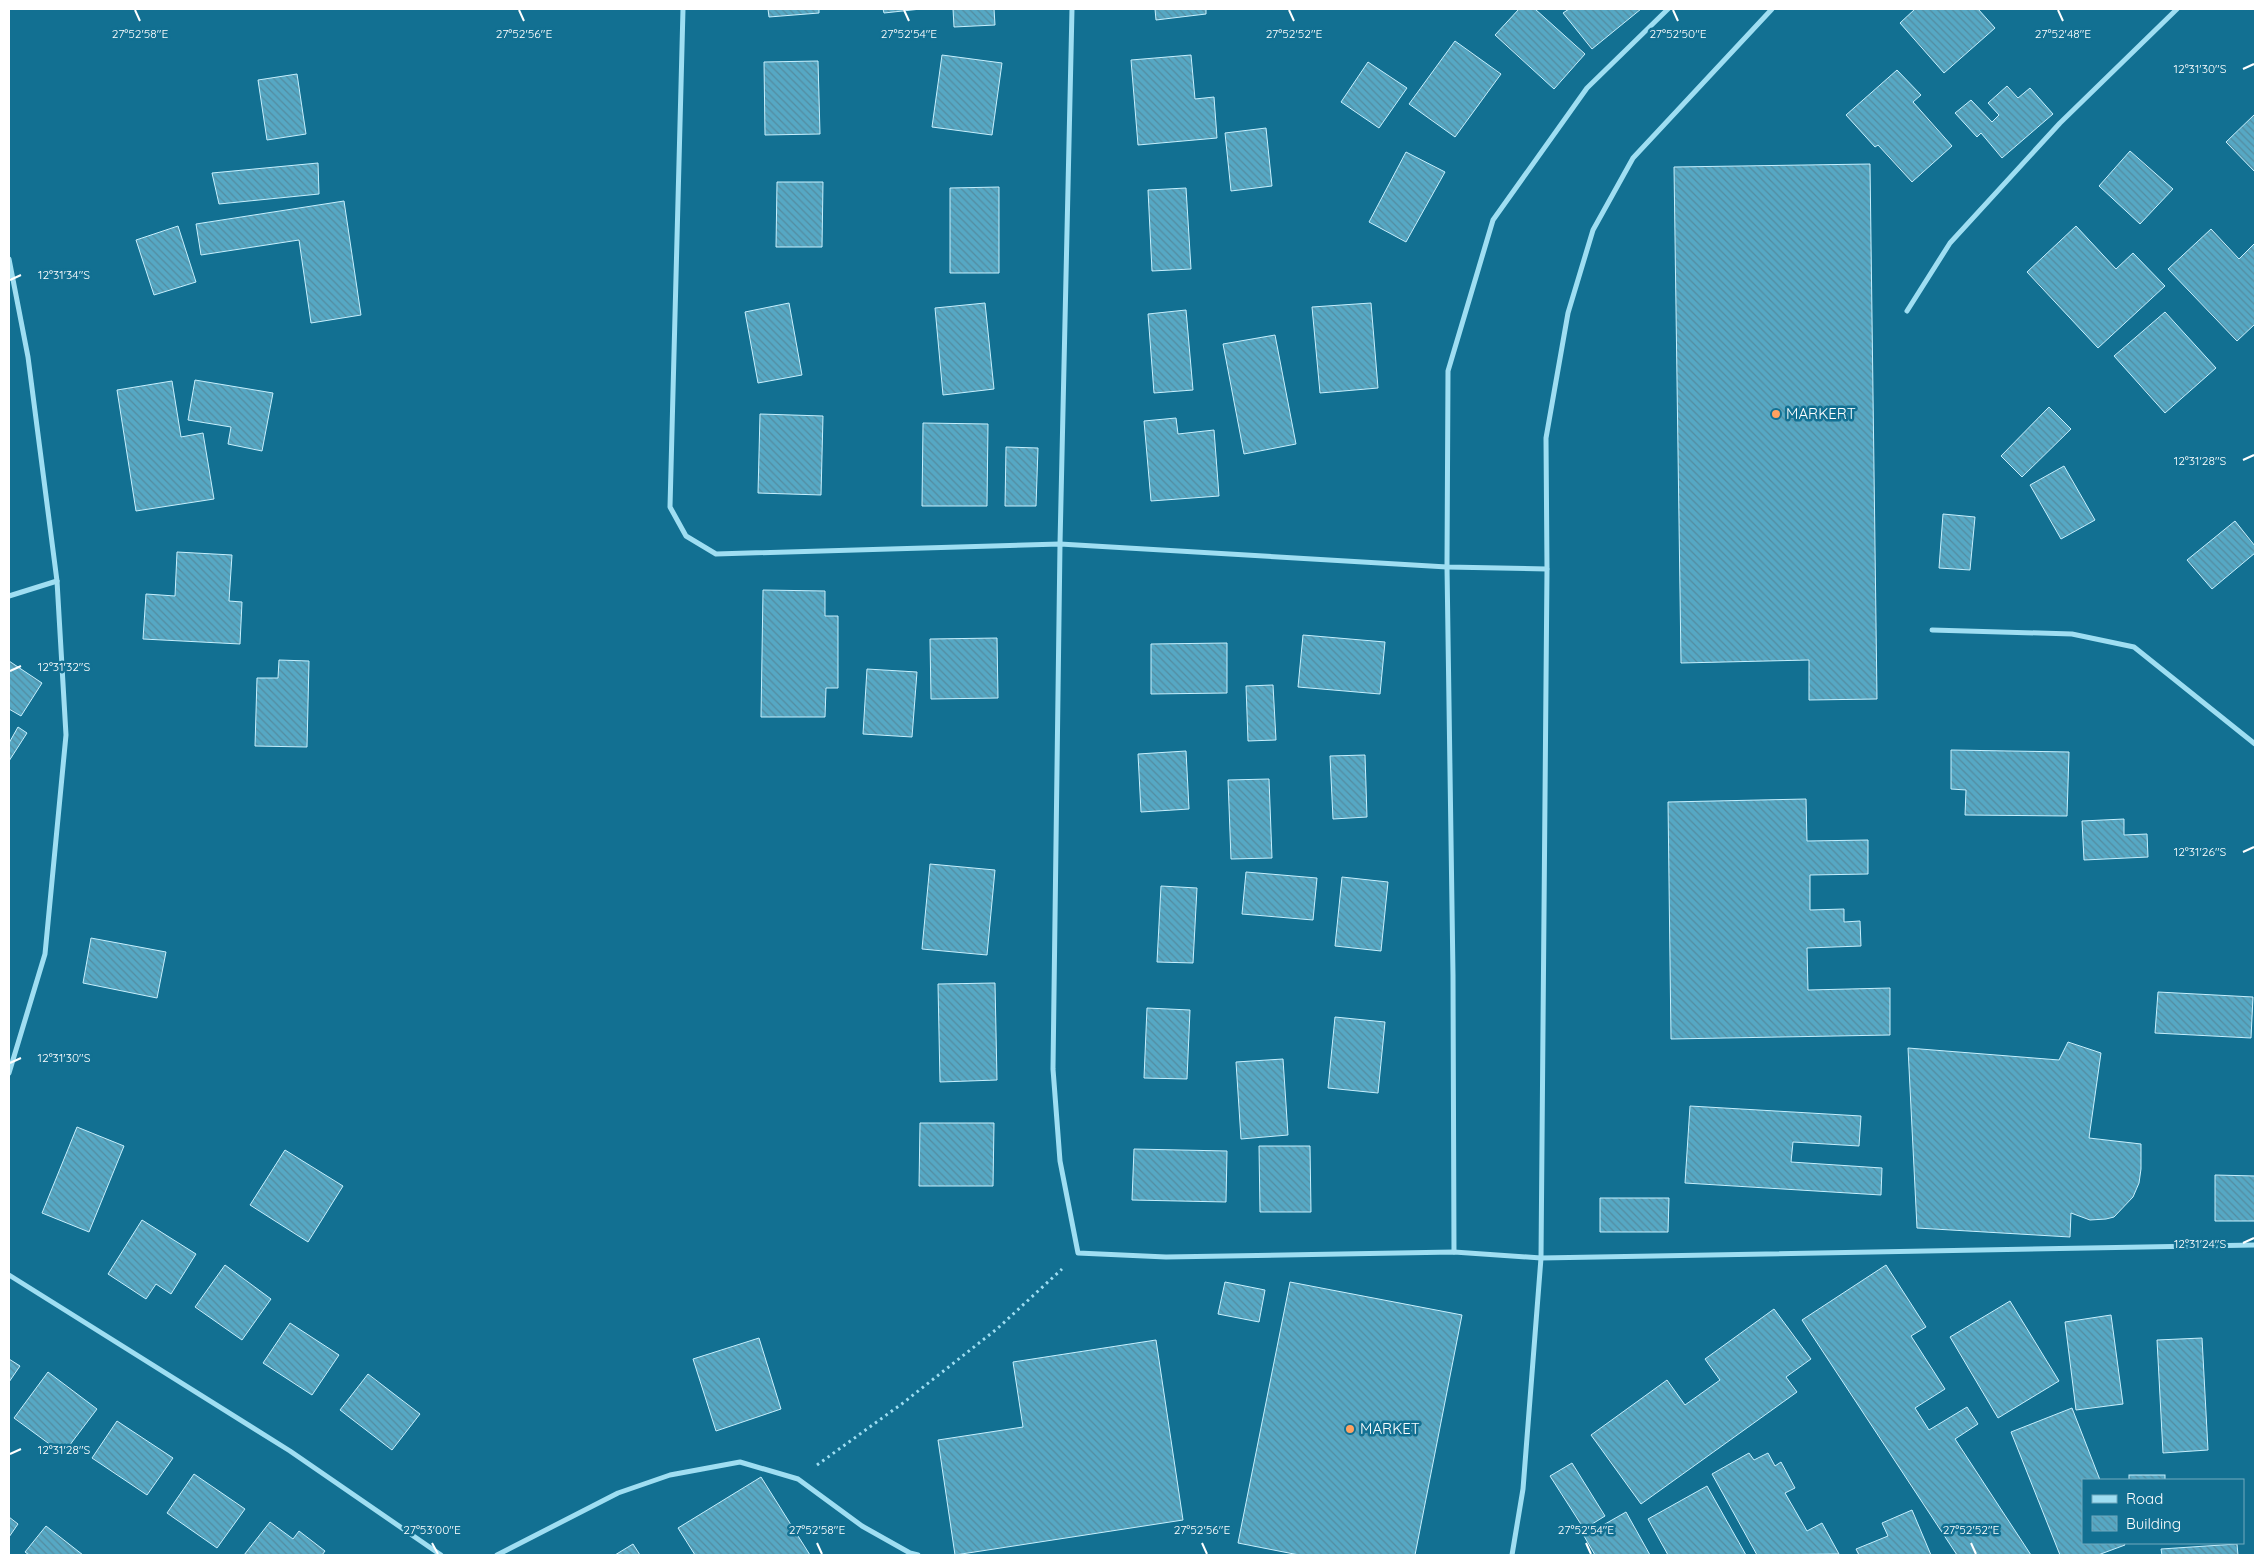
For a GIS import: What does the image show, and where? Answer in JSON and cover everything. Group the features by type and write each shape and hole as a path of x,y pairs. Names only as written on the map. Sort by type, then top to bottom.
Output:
{"street":[{"path":"683,9 670,507 686,536 716,554 1060,544 1447,567 1547,569"},
{"path":"1072,9 1060,544 1053,1069 1060,1161 1078,1253 1166,1257 1454,1252 1541,1258 2255,1245"},
{"path":"1454,1252 1453,975 1447,567 1448,370 1493,220 1587,88 1668,9"},
{"path":"1512,1555 1523,1489 1541,1258 1547,569 1546,438 1568,313 1593,230 1633,158 1772,9"},
{"path":"1906,311 1950,243 2060,122 2176,9"},
{"path":"9,259 28,357 57,581 66,735 45,954 9,1073"},
{"path":"9,596 57,581"},
{"path":"1932,630 2072,634 2134,647 2255,744"},
{"path":"9,1275 290,1451 441,1555"},
{"path":"497,1555 618,1493 670,1475 740,1462 798,1479 862,1526 910,1553 918,1555"}],"path":[{"path":"798,1479 903,1403 998,1328 1078,1253"}],"building":[{"path":"768,9 819,9 819,13 769,17"},
{"path":"883,9 921,9 884,13"},
{"path":"953,9 994,9 995,25 954,27"},
{"path":"1155,9 1206,9 1206,14 1156,20"},
{"path":"1519,9 1535,9 1585,54 1554,89 1495,35"},
{"path":"1569,9 1641,9 1592,49 1563,13"},
{"path":"1915,9 1978,9 1995,28 1944,73 1900,23"},
{"path":"1455,41 1501,74 1455,137 1409,104"},
{"path":"942,55 1002,63 992,135 932,127"},
{"path":"1191,55 1195,99 1214,97 1217,138 1138,145 1131,60"},
{"path":"818,61 820,134 765,135 764,62"},
{"path":"1368,62 1407,88 1379,128 1341,102"},
{"path":"1897,70 1921,95 1913,102 1952,146 1912,182 1878,145 1875,147 1846,115"},
{"path":"297,74 306,134 267,140 258,80"},
{"path":"2007,86 2018,98 2030,88 2053,114 2002,158 1981,133 1977,137 1955,113 1971,100 1992,122 1999,115 1988,103"},
{"path":"2255,114 2255,172 2226,142"},
{"path":"1266,128 1272,186 1231,191 1225,133"},
{"path":"2130,151 2173,189 2140,224 2099,186"},
{"path":"1406,152 1445,172 1406,242 1369,222"},
{"path":"318,163 319,194 219,204 212,173"},
{"name":"MARKERT","path":"1870,164 1877,699 1809,700 1809,660 1681,663 1674,167"},
{"path":"777,182 823,182 822,247 776,247"},
{"path":"999,187 999,273 950,273 950,188"},
{"path":"1186,188 1191,269 1152,271 1148,190"},
{"path":"344,201 361,315 311,323 299,240 201,255 196,224"},
{"path":"178,226 196,282 154,295 136,240"},
{"path":"2076,226 2116,269 2133,253 2165,286 2098,348 2027,272"},
{"path":"2211,229 2239,259 2255,243 2255,324 2237,341 2168,269"},
{"path":"789,303 802,375 758,383 745,312"},
{"path":"985,303 994,389 943,395 935,308"},
{"path":"1371,303 1378,388 1320,393 1312,307"},
{"path":"1186,310 1193,390 1154,393 1148,314"},
{"path":"2165,312 2216,368 2165,413 2114,356"},
{"path":"1275,335 1296,444 1244,454 1223,344"},
{"path":"195,380 273,393 262,451 228,444 231,427 188,420"},
{"path":"172,381 181,437 203,433 214,499 136,511 117,390"},
{"path":"2049,407 2071,429 2022,477 2001,456"},
{"path":"760,414 823,416 821,495 758,493"},
{"path":"1176,418 1178,434 1214,430 1219,496 1151,501 1144,421"},
{"path":"923,423 988,424 987,506 922,506"},
{"path":"1006,447 1038,448 1036,506 1005,506"},
{"path":"2064,466 2095,520 2061,539 2030,485"},
{"path":"1943,514 1975,517 1970,570 1939,568"},
{"path":"2235,521 2255,546 2255,553 2212,589 2187,560"},
{"path":"177,552 232,555 229,601 242,602 240,644 143,639 146,594 175,596"},
{"path":"763,590 825,591 825,616 838,616 838,688 826,688 825,717 761,717"},
{"path":"1303,635 1385,642 1380,694 1298,687"},
{"path":"997,638 998,698 931,699 930,639"},
{"path":"1227,643 1227,693 1151,694 1151,644"},
{"path":"279,660 309,661 307,747 255,746 257,678 278,678"},
{"path":"9,661 42,683 21,716 9,709"},
{"path":"867,669 917,672 912,737 863,734"},
{"path":"1273,685 1276,740 1248,741 1246,686"},
{"path":"18,727 27,733 9,761 9,743"},
{"path":"1951,750 2069,752 2067,816 1965,815 1966,790 1951,789"},
{"path":"1186,751 1189,809 1141,812 1138,754"},
{"path":"1365,755 1367,817 1333,819 1330,756"},
{"path":"1269,779 1272,858 1231,859 1228,780"},
{"path":"1806,799 1807,841 1868,840 1868,874 1810,875 1810,910 1844,909 1844,922 1860,921 1861,946 1807,948 1808,990 1890,988 1890,1035 1671,1039 1668,802"},
{"path":"2124,819 2124,835 2147,834 2148,857 2084,860 2082,821"},
{"path":"930,864 995,870 987,955 922,949"},
{"path":"1246,872 1317,878 1313,920 1242,914"},
{"path":"1342,877 1388,882 1381,951 1335,946"},
{"path":"1161,886 1197,888 1193,963 1157,962"},
{"path":"91,938 166,952 157,998 83,983"},
{"path":"995,983 997,1080 940,1082 938,984"},
{"path":"2158,992 2253,997 2251,1038 2155,1033"},
{"path":"1147,1008 1190,1010 1187,1079 1144,1078"},
{"path":"1335,1017 1385,1022 1378,1093 1328,1088"},
{"path":"2068,1042 2101,1053 2089,1138 2141,1144 2139,1183 2133,1197 2114,1217 2090,1220 2071,1213 2070,1237 1917,1228 1908,1048 2059,1060"},
{"path":"1283,1059 1288,1135 1241,1139 1236,1062"},
{"path":"1690,1106 1861,1116 1859,1146 1793,1142 1791,1162 1882,1168 1881,1195 1685,1183"},
{"path":"920,1123 994,1123 993,1186 919,1186"},
{"path":"77,1127 124,1146 89,1232 42,1213"},
{"path":"1259,1146 1310,1146 1311,1212 1260,1212"},
{"path":"1134,1149 1227,1151 1226,1202 1132,1200"},
{"path":"285,1150 343,1186 308,1242 250,1205"},
{"path":"2215,1175 2255,1176 2255,1221 2215,1221"},
{"path":"1600,1198 1669,1198 1668,1232 1600,1232"},
{"path":"142,1220 196,1254 171,1294 156,1284 146,1299 108,1274"},
{"path":"225,1265 271,1299 242,1340 195,1307"},
{"path":"1886,1265 1926,1327 1911,1336 1945,1389 1915,1408 1929,1430 1967,1407 1978,1424 1955,1439 2031,1555 1957,1555 1802,1320"},
{"path":"1225,1282 1265,1290 1259,1322 1218,1314"},
{"name":"MARKET","path":"1290,1282 1462,1315 1415,1555 1299,1555 1238,1543"},
{"path":"2010,1301 2059,1381 1998,1418 1950,1337"},
{"path":"1774,1309 1811,1359 1786,1377 1797,1392 1641,1504 1591,1435 1667,1380 1685,1405 1720,1380 1705,1359"},
{"path":"2111,1315 2123,1404 2076,1410 2065,1322"},
{"path":"290,1323 339,1355 312,1395 263,1363"},
{"path":"759,1338 781,1409 716,1431 693,1359"},
{"path":"2202,1338 2208,1450 2163,1453 2157,1340"},
{"path":"1156,1340 1183,1520 955,1555 938,1440 1023,1427 1013,1362"},
{"path":"9,1359 20,1366 9,1382"},
{"path":"48,1372 97,1409 63,1454 14,1418"},
{"path":"368,1374 420,1414 392,1450 340,1410"},
{"path":"2072,1408 2100,1479 2082,1479 2082,1544 2125,1545 2098,1555 2060,1555 2011,1432"},
{"path":"117,1421 173,1458 147,1495 92,1458"},
{"path":"1749,1453 1754,1460 1768,1453 1775,1466 1781,1462 1795,1488 1785,1493 1807,1531 1822,1523 1839,1554 1757,1555 1712,1474"},
{"path":"1572,1463 1605,1516 1584,1529 1550,1476"},
{"path":"194,1474 245,1509 217,1548 167,1513"},
{"path":"2129,1475 2165,1475 2165,1479 2129,1479"},
{"path":"761,1477 810,1555 695,1555 678,1528"},
{"path":"1707,1486 1746,1555 1668,1555 1648,1519"},
{"path":"1912,1510 1931,1555 1859,1555 1856,1549 1888,1536 1882,1523"},
{"path":"1626,1512 1650,1555 1595,1555 1584,1536"},
{"path":"9,1517 18,1524 9,1537"},
{"path":"270,1522 293,1539 299,1531 325,1551 322,1555 244,1555"},
{"path":"46,1526 83,1555 29,1555 25,1552"},
{"path":"633,1544 640,1555 615,1555"},
{"path":"2237,1544 2238,1555 2162,1555 2161,1549"}],"place":[{"name":"MARKERT","path":"1776,414"},
{"name":"MARKET","path":"1350,1429"}]}
